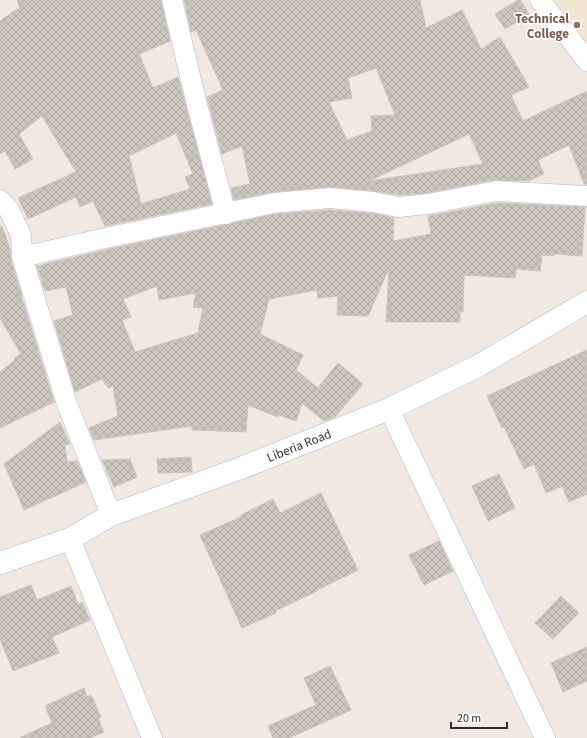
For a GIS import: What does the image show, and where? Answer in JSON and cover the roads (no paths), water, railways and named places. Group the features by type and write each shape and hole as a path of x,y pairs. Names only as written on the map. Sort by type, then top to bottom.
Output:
{"street":[{"path":"172,0 196,105 226,214"},
{"path":"540,0 587,60"},
{"path":"22,257 274,203 330,198 398,206 428,204 496,191 587,196"},
{"path":"0,200 8,210 21,235 22,257 68,404 111,515"},
{"name":"Liberia Road","path":"0,563 70,539 111,515 241,468 389,409 478,366 587,302"},
{"path":"389,409 545,738"},
{"path":"70,539 152,738"}],"place":[{"name":"Technical College","path":"577,25"}]}
